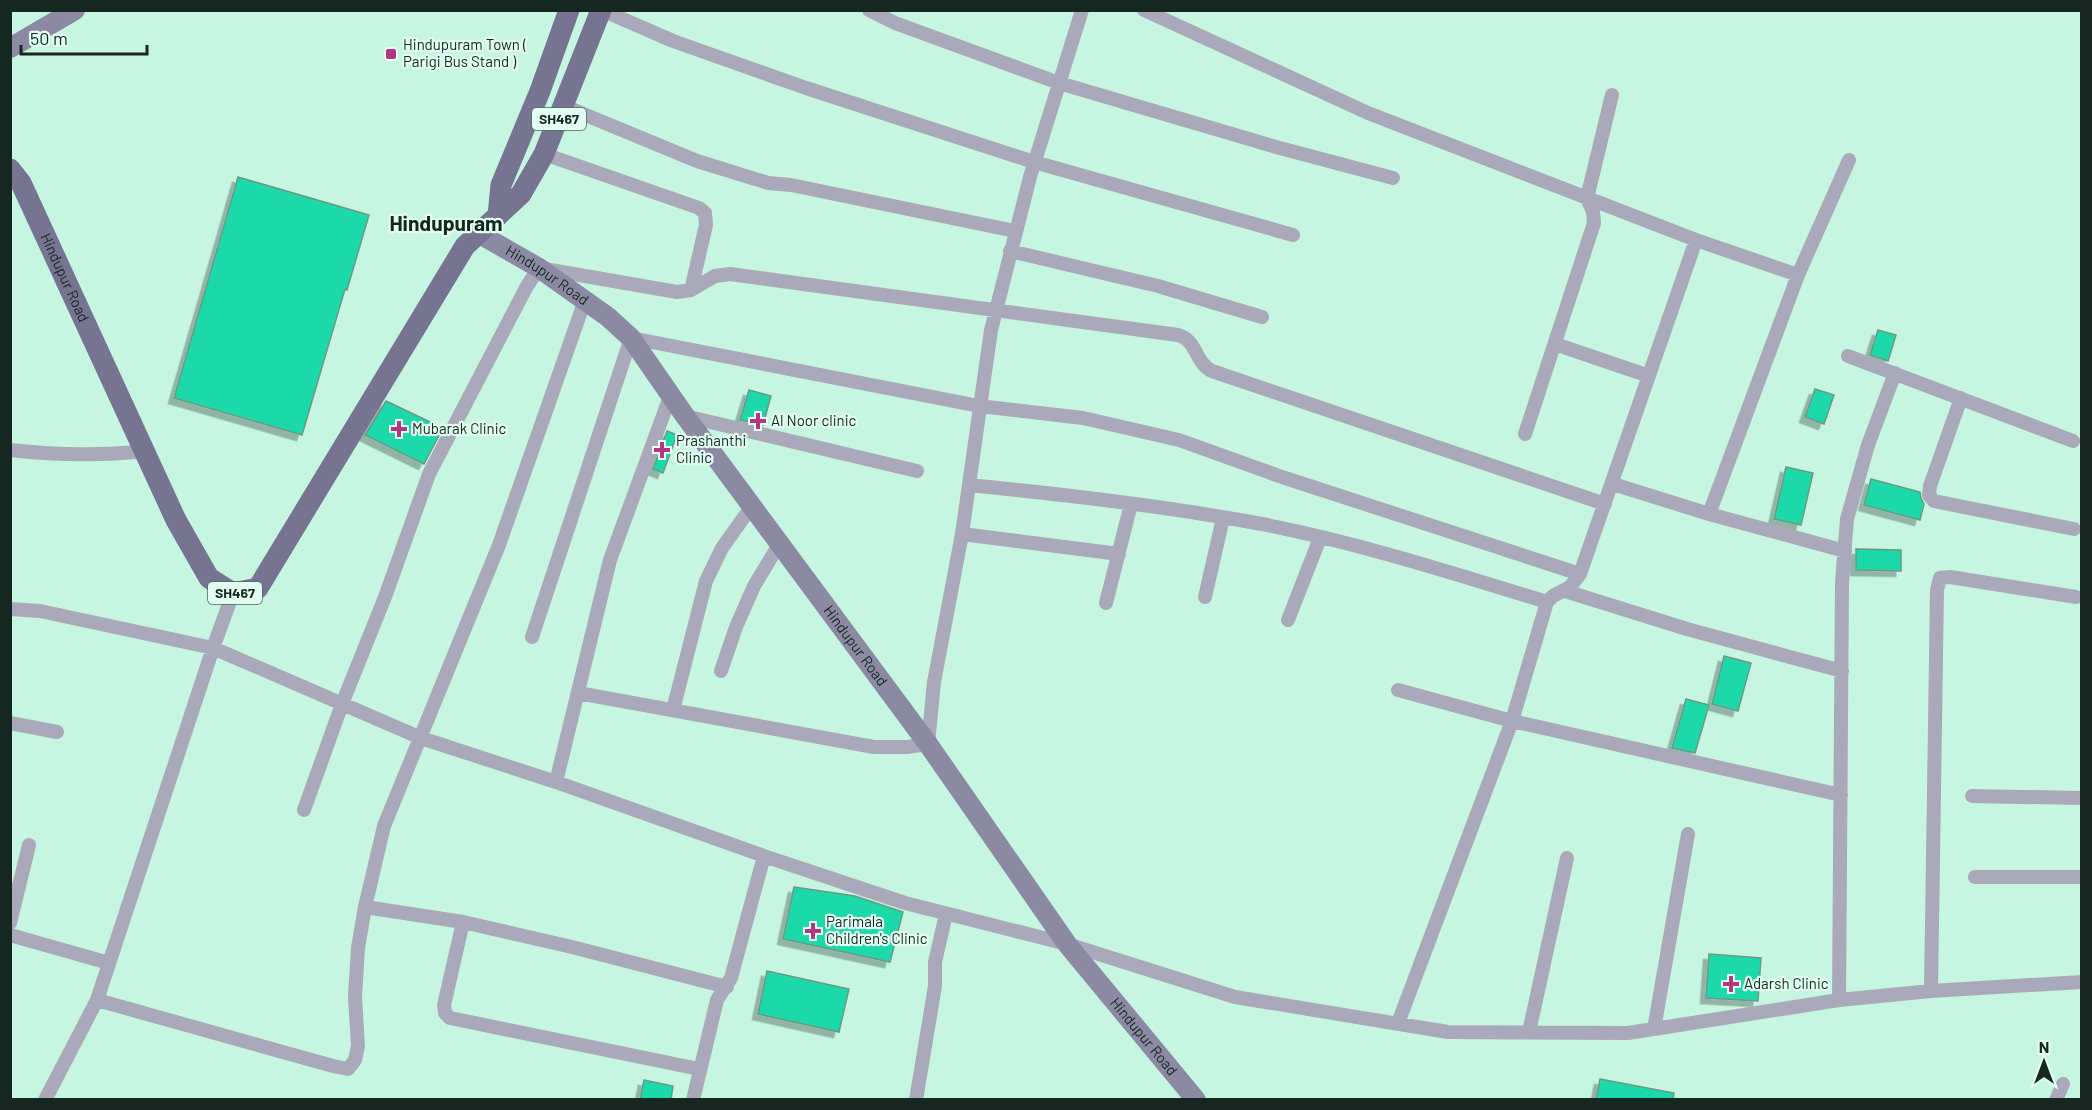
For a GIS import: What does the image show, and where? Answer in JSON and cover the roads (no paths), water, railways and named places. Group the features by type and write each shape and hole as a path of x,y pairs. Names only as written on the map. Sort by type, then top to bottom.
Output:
{"main road":[{"name":"SH467","path":"498,216 501,185 540,92 568,10"},
{"name":"SH467","path":"233,593 258,588 465,246 521,194 544,154 601,10"},
{"name":"Hindupur Road","path":"14,183 176,520 209,578 233,593"}],"street":[{"path":"10,48 75,10"},
{"path":"601,10 673,41 806,88 1034,162 1293,235"},
{"path":"869,10 895,23 1059,83 1276,147 1393,178"},
{"path":"578,693 874,747 907,747 928,744 934,682 962,534 979,406 996,310 1034,162 1082,10"},
{"path":"1144,10 1368,113 1696,240 1798,275"},
{"path":"1525,434 1594,223 1587,198 1612,95"},
{"path":"564,106 697,161 768,183 791,185 1015,231"},
{"path":"544,154 699,208 705,213 706,225 691,290"},
{"path":"1708,513 1798,275 1849,160"},
{"name":"Hindupur Road","path":"478,233 539,267 608,317 631,338 928,744 1067,944 1196,1100"},
{"path":"1398,1023 1512,721 1547,602 1564,591 1580,574 1696,240"},
{"path":"1010,251 1158,286 1262,317"},
{"path":"304,810 342,704 386,597 429,474 539,267 676,292 691,290 715,276 730,274 1185,337 1190,341 1205,368 1212,371 1605,504"},
{"path":"97,1000 333,1066 348,1069 355,1060 358,1046 355,997 358,948 384,826 499,545 585,300"},
{"path":"532,637 631,338 979,406 1083,418 1179,440 1282,477 1580,574"},
{"path":"1555,344 1649,376"},
{"path":"1848,356 2073,441"},
{"path":"1839,1000 1842,582 1847,519 1868,445 1895,373"},
{"path":"556,782 610,560 670,394"},
{"path":"1961,398 1930,486 1929,495 1934,501 2074,529"},
{"path":"686,416 917,471"},
{"path":"10,450 50,455 119,454 144,451"},
{"path":"1613,484 1845,551"},
{"path":"969,485 1089,498 1263,524 1399,556 1547,602"},
{"path":"1106,603 1131,504"},
{"path":"673,710 706,582 722,548 752,506"},
{"path":"1205,597 1223,518"},
{"path":"962,534 1119,554"},
{"path":"1288,620 1320,538"},
{"path":"721,671 736,627 754,586 780,543"},
{"path":"1931,991 1937,590 1940,578 1950,577 2076,597"},
{"path":"1564,591 1687,629 1842,671"},
{"path":"51,1098 97,1000 233,593"},
{"path":"10,609 40,611 213,648 421,738 556,782 764,856 905,903 1067,944 1234,997 1448,1032 1629,1033 1839,1000 1931,991 2082,982"},
{"path":"1398,690 1512,721 1841,795"},
{"path":"10,723 57,732"},
{"path":"1971,796 2082,798"},
{"path":"1654,1029 1688,834"},
{"path":"10,923 29,845"},
{"path":"693,1100 717,1000 727,987 764,856"},
{"path":"1529,1032 1567,858"},
{"path":"1975,877 2082,876"},
{"path":"365,907 463,922 727,987"},
{"path":"916,1100 935,986 935,962 946,914"},
{"path":"463,922 444,1005 445,1013 450,1018 699,1069"},
{"path":"10,935 109,963"},
{"path":"2056,1100 2063,1084"}],"place":[{"name":"Hindupuram Town ( Parigi Bus Stand )","path":"391,54"},
{"name":"Al Noor clinic","path":"758,421"},
{"name":"Mubarak Clinic","path":"399,429"},
{"name":"Prashanthi Clinic","path":"662,450"},
{"name":"Parimala Children's Clinic","path":"813,931"},
{"name":"Adarsh Clinic","path":"1731,984"}],"district":[{"name":"Hindupuram","path":"446,224"}]}
